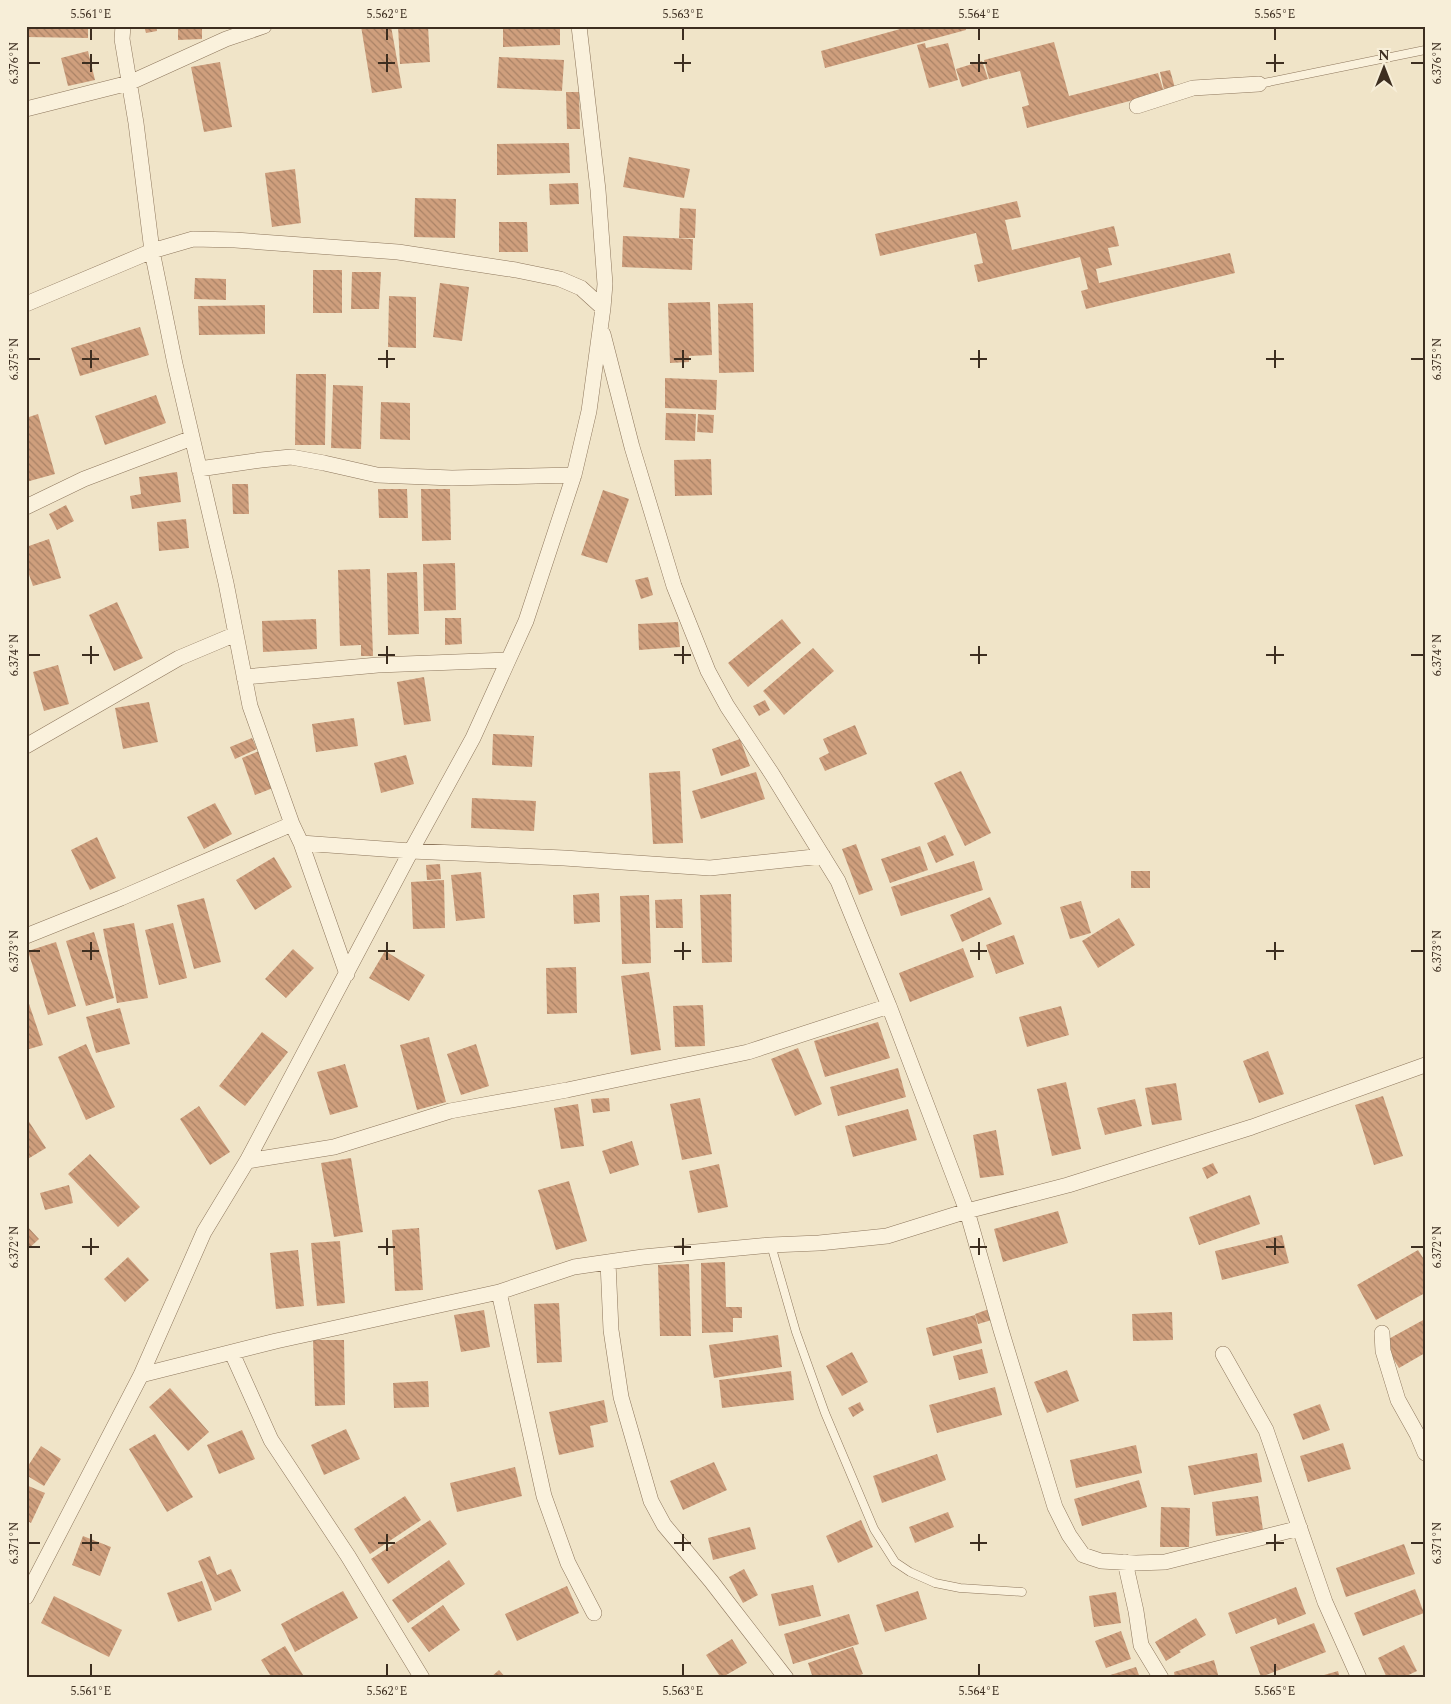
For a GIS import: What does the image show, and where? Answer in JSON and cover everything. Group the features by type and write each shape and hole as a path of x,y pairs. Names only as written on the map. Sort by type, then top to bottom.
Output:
{"street":[{"path":"123,26 122,39 136,123 152,251 192,438 226,583 250,706 347,974"},
{"path":"26,110 129,83 226,39 264,26"},
{"path":"26,1597 140,1375 204,1232 247,1162 410,851 473,738 526,620 574,475 589,411 603,308 605,284 598,190 579,26"},
{"path":"1137,106 1193,88 1258,84"},
{"path":"26,304 152,251 193,239 235,240 398,252 516,270 560,279 580,288 603,308"},
{"path":"601,325 632,447 674,586 708,671 727,706 772,774 838,881 889,1006 967,1211 1055,1506 1069,1535 1083,1555 1101,1561 1165,1562 1300,1528"},
{"path":"26,507 84,479 192,438"},
{"path":"199,469 291,457 377,476 452,478 574,475"},
{"path":"26,746 179,658 236,634"},
{"path":"244,677 378,665 508,660"},
{"path":"26,936 121,898 292,824"},
{"path":"301,843 710,868 823,856"},
{"path":"247,1162 334,1147 450,1112 567,1090 748,1052 889,1006"},
{"path":"140,1375 276,1341 499,1292 574,1266 772,1245 819,1243 887,1236 967,1211 1068,1185 1252,1127 1425,1065"},
{"path":"608,1262 611,1330 621,1397 651,1501 664,1525 711,1581 786,1678"},
{"path":"499,1292 544,1496 568,1563 594,1612"},
{"path":"1382,1333 1382,1351 1398,1400 1418,1434 1425,1454"},
{"path":"232,1353 271,1440 348,1556 422,1678"},
{"path":"1223,1354 1266,1430 1325,1602 1359,1678"},
{"path":"1125,1562 1136,1611 1141,1645 1161,1678"}],"lane":[{"path":"1258,84 1425,50"},
{"path":"772,1245 796,1332 825,1413 874,1529 895,1562 910,1572 935,1583 960,1588 1022,1592"}],"building":[{"path":"26,26 88,26 88,38 26,37"},
{"path":"144,26 156,26 157,31 146,33"},
{"path":"178,26 202,26 202,39 178,40"},
{"path":"361,26 391,26 402,88 372,93"},
{"path":"398,26 428,26 430,62 400,64"},
{"path":"503,26 560,26 560,45 503,47"},
{"path":"911,26 965,26 966,30 825,68 821,51"},
{"path":"1054,42 1069,96 1158,73 1164,92 1027,128 1022,107 1029,105 1020,71 989,79 984,60"},
{"path":"925,43 926,48 948,43 958,80 929,88 917,45"},
{"path":"88,51 95,80 68,86 61,58"},
{"path":"499,57 564,60 562,91 497,88"},
{"path":"982,61 988,79 962,87 956,69"},
{"path":"220,62 232,127 204,132 191,67"},
{"path":"1170,70 1175,88 1164,90 1160,72"},
{"path":"566,92 579,92 580,129 567,129"},
{"path":"569,143 570,173 497,175 497,144"},
{"path":"629,157 690,169 684,198 623,187"},
{"path":"295,169 301,223 272,227 265,173"},
{"path":"578,183 579,204 550,205 549,184"},
{"path":"415,198 456,199 455,238 414,237"},
{"path":"1017,201 1021,217 1005,220 1012,250 1114,226 1119,246 1108,248 1112,265 1096,269 1099,283 1230,253 1235,273 1086,309 1081,291 1088,289 1080,257 978,282 974,265 983,263 976,233 880,256 875,234"},
{"path":"680,208 696,209 695,238 679,238"},
{"path":"499,222 527,222 528,252 499,252"},
{"path":"623,236 693,239 692,270 622,267"},
{"path":"313,270 342,270 342,313 313,313"},
{"path":"352,272 381,272 379,309 351,309"},
{"path":"195,278 226,279 226,300 194,299"},
{"path":"440,283 469,287 462,341 433,337"},
{"path":"389,296 416,297 416,348 388,347"},
{"path":"710,302 712,355 689,356 689,362 670,363 668,303"},
{"path":"753,303 754,372 719,373 718,304"},
{"path":"265,305 265,334 199,335 198,306"},
{"path":"140,327 149,355 80,376 71,348"},
{"path":"296,374 326,374 325,445 295,445"},
{"path":"665,378 717,380 716,410 665,408"},
{"path":"333,385 363,386 361,449 331,448"},
{"path":"156,395 166,423 105,445 95,416"},
{"path":"381,402 410,403 410,440 380,439"},
{"path":"666,413 696,414 695,441 665,440"},
{"path":"38,414 55,474 26,482 26,418"},
{"path":"698,414 714,415 713,433 697,432"},
{"path":"711,459 712,495 675,496 674,460"},
{"path":"177,472 181,502 132,509 130,496 141,494 139,477"},
{"path":"232,484 248,484 249,514 233,514"},
{"path":"378,489 407,489 408,518 379,518"},
{"path":"421,489 450,489 451,540 422,541"},
{"path":"603,490 629,499 607,563 581,555"},
{"path":"66,505 74,521 57,530 49,514"},
{"path":"186,519 189,548 159,551 157,522"},
{"path":"49,539 61,578 33,586 26,566 26,547"},
{"path":"455,563 456,610 424,611 423,564"},
{"path":"370,569 373,656 361,656 361,645 340,646 338,570"},
{"path":"417,572 419,634 388,635 387,573"},
{"path":"648,577 653,595 641,599 635,580"},
{"path":"117,602 143,658 114,671 89,615"},
{"path":"445,618 461,618 462,644 445,645"},
{"path":"316,619 317,649 263,652 262,621"},
{"path":"782,619 801,643 748,687 728,663"},
{"path":"678,622 680,647 639,650 638,624"},
{"path":"813,648 834,671 784,715 763,691"},
{"path":"58,665 69,704 44,711 33,672"},
{"path":"424,677 431,721 404,725 397,682"},
{"path":"765,700 770,710 759,716 753,706"},
{"path":"149,702 158,742 123,749 115,708"},
{"path":"354,718 358,746 316,752 312,724"},
{"path":"855,725 867,754 825,771 819,758 829,753 823,739"},
{"path":"493,734 534,736 532,767 492,765"},
{"path":"252,738 257,749 235,759 230,747"},
{"path":"740,739 750,766 721,776 712,749"},
{"path":"259,751 273,788 255,795 242,758"},
{"path":"406,755 414,784 381,793 374,763"},
{"path":"680,771 683,843 653,844 649,773"},
{"path":"961,771 991,833 965,846 934,783"},
{"path":"756,772 765,799 701,819 692,791"},
{"path":"472,798 536,801 534,831 471,828"},
{"path":"215,803 232,834 204,849 187,817"},
{"path":"945,835 954,855 936,863 927,843"},
{"path":"97,837 116,878 90,890 71,850"},
{"path":"856,844 873,890 859,895 842,849"},
{"path":"920,846 928,870 890,883 881,859"},
{"path":"274,857 292,887 255,910 236,880"},
{"path":"974,861 983,890 901,916 891,887"},
{"path":"440,864 441,879 427,880 426,865"},
{"path":"1131,871 1150,871 1150,888 1131,888"},
{"path":"481,872 485,918 456,921 451,875"},
{"path":"444,880 445,928 413,929 411,882"},
{"path":"599,893 600,922 574,924 573,895"},
{"path":"731,894 732,962 702,963 700,895"},
{"path":"649,895 651,963 622,964 620,896"},
{"path":"990,897 1002,924 962,942 950,915"},
{"path":"204,898 221,962 194,969 177,905"},
{"path":"682,899 683,928 656,928 655,900"},
{"path":"1081,901 1091,933 1070,939 1060,907"},
{"path":"1119,918 1135,945 1098,968 1082,941"},
{"path":"134,923 148,998 117,1003 103,929"},
{"path":"173,923 187,978 159,985 145,930"},
{"path":"94,932 114,998 86,1006 66,941"},
{"path":"1014,935 1024,964 996,974 986,945"},
{"path":"56,942 76,1006 48,1015 28,951"},
{"path":"963,948 974,977 910,1002 899,973"},
{"path":"293,949 314,968 286,998 265,979"},
{"path":"385,951 425,975 409,1001 369,978"},
{"path":"576,967 577,1013 547,1014 546,968"},
{"path":"649,972 661,1050 631,1055 621,976"},
{"path":"26,995 43,1045 26,1050"},
{"path":"703,1005 705,1046 675,1047 673,1006"},
{"path":"1061,1006 1069,1035 1027,1047 1019,1017"},
{"path":"120,1008 130,1044 96,1053 86,1017"},
{"path":"878,1022 890,1058 825,1077 814,1041"},
{"path":"262,1032 288,1052 245,1106 219,1086"},
{"path":"429,1037 446,1102 417,1110 400,1045"},
{"path":"86,1044 115,1107 86,1120 58,1057"},
{"path":"476,1044 489,1086 461,1095 447,1054"},
{"path":"798,1048 822,1104 795,1116 771,1059"},
{"path":"1268,1051 1284,1094 1259,1103 1243,1061"},
{"path":"345,1064 358,1107 330,1115 317,1072"},
{"path":"898,1068 906,1097 838,1116 830,1087"},
{"path":"1066,1082 1081,1149 1052,1156 1037,1089"},
{"path":"1176,1083 1182,1120 1152,1125 1145,1088"},
{"path":"1383,1096 1403,1156 1374,1165 1355,1105"},
{"path":"609,1098 610,1111 593,1113 591,1099"},
{"path":"700,1098 712,1154 682,1160 670,1104"},
{"path":"1135,1099 1142,1126 1105,1135 1097,1108"},
{"path":"578,1104 584,1146 561,1149 554,1108"},
{"path":"199,1106 230,1152 210,1165 180,1119"},
{"path":"908,1109 917,1140 853,1157 845,1126"},
{"path":"26,1117 46,1148 26,1160"},
{"path":"996,1130 1004,1175 980,1178 973,1135"},
{"path":"632,1141 639,1165 610,1174 602,1151"},
{"path":"90,1154 140,1207 118,1227 68,1174"},
{"path":"351,1158 363,1232 334,1237 321,1163"},
{"path":"1213,1163 1218,1173 1207,1179 1202,1168"},
{"path":"719,1164 728,1207 698,1213 689,1171"},
{"path":"569,1181 587,1241 556,1250 538,1190"},
{"path":"69,1185 73,1203 45,1210 40,1193"},
{"path":"1250,1195 1260,1224 1199,1245 1189,1217"},
{"path":"1058,1211 1068,1243 1003,1262 994,1229"},
{"path":"26,1225 39,1239 26,1251"},
{"path":"419,1228 423,1290 395,1291 392,1230"},
{"path":"1282,1235 1289,1263 1222,1280 1215,1251"},
{"path":"340,1241 345,1303 317,1306 311,1243"},
{"path":"298,1250 304,1306 276,1309 270,1253"},
{"path":"1418,1250 1425,1261 1425,1293 1376,1320 1357,1285"},
{"path":"128,1257 149,1280 125,1302 104,1279"},
{"path":"725,1262 726,1307 742,1307 742,1318 733,1318 733,1332 702,1333 701,1263"},
{"path":"689,1264 691,1336 660,1336 658,1265"},
{"path":"559,1303 562,1362 537,1363 534,1304"},
{"path":"989,1309 992,1320 978,1324 975,1314"},
{"path":"484,1310 490,1347 461,1352 454,1315"},
{"path":"1172,1312 1173,1340 1133,1341 1132,1314"},
{"path":"975,1315 982,1343 933,1356 926,1328"},
{"path":"1425,1319 1425,1353 1399,1368 1383,1342"},
{"path":"778,1335 782,1367 714,1378 709,1345"},
{"path":"313,1340 344,1340 345,1405 315,1406"},
{"path":"982,1349 988,1373 959,1380 953,1356"},
{"path":"852,1352 868,1382 842,1396 826,1366"},
{"path":"1067,1370 1079,1401 1047,1413 1034,1382"},
{"path":"791,1371 794,1400 722,1408 719,1380"},
{"path":"428,1381 429,1407 394,1408 393,1383"},
{"path":"995,1387 1002,1415 937,1433 929,1405"},
{"path":"170,1388 209,1432 188,1451 149,1407"},
{"path":"604,1400 608,1422 590,1426 594,1447 559,1455 549,1412"},
{"path":"860,1402 864,1410 853,1417 848,1408"},
{"path":"1320,1404 1330,1430 1303,1440 1293,1414"},
{"path":"346,1429 360,1459 324,1475 311,1445"},
{"path":"242,1430 255,1459 219,1474 207,1445"},
{"path":"155,1434 193,1497 167,1512 129,1449"},
{"path":"1343,1443 1351,1469 1308,1482 1300,1456"},
{"path":"1136,1445 1142,1473 1076,1488 1070,1460"},
{"path":"41,1446 61,1459 44,1486 26,1475 26,1469"},
{"path":"1257,1453 1262,1482 1194,1495 1188,1466"},
{"path":"937,1454 946,1480 882,1503 873,1476"},
{"path":"714,1462 727,1490 683,1510 670,1481"},
{"path":"515,1467 522,1496 457,1512 450,1483"},
{"path":"1139,1480 1147,1507 1082,1526 1074,1499"},
{"path":"26,1485 45,1493 31,1523 26,1520"},
{"path":"405,1496 421,1520 370,1554 354,1529"},
{"path":"1258,1496 1263,1530 1216,1536 1212,1502"},
{"path":"1161,1507 1190,1508 1189,1547 1160,1547"},
{"path":"948,1512 954,1527 915,1543 909,1527"},
{"path":"430,1520 447,1544 388,1584 371,1559"},
{"path":"861,1520 873,1547 838,1563 826,1536"},
{"path":"750,1527 756,1549 713,1560 708,1538"},
{"path":"83,1536 111,1547 100,1576 72,1565"},
{"path":"1404,1544 1415,1574 1346,1597 1336,1568"},
{"path":"210,1556 217,1575 231,1569 241,1591 215,1602 198,1561"},
{"path":"449,1560 465,1584 408,1623 392,1600"},
{"path":"744,1569 758,1595 743,1603 729,1577"},
{"path":"202,1581 212,1610 178,1622 167,1593"},
{"path":"813,1585 821,1616 779,1626 771,1594"},
{"path":"567,1586 579,1613 517,1641 505,1614"},
{"path":"1296,1587 1306,1614 1278,1625 1276,1618 1236,1634 1228,1613"},
{"path":"1415,1589 1424,1613 1363,1636 1354,1613"},
{"path":"343,1591 358,1618 295,1652 281,1624"},
{"path":"918,1591 927,1619 885,1632 876,1605"},
{"path":"1116,1592 1121,1623 1094,1627 1089,1596"},
{"path":"54,1596 122,1630 109,1657 41,1623"},
{"path":"443,1605 460,1630 429,1652 411,1628"},
{"path":"849,1614 859,1644 793,1664 784,1634"},
{"path":"1196,1618 1206,1635 1166,1661 1155,1642"},
{"path":"1314,1623 1326,1652 1261,1677 1250,1647"},
{"path":"1121,1631 1131,1659 1106,1668 1095,1641"},
{"path":"732,1639 747,1663 721,1678 706,1655"},
{"path":"1404,1645 1417,1671 1402,1678 1387,1678 1378,1658"},
{"path":"285,1646 305,1678 272,1678 261,1660"},
{"path":"853,1647 863,1674 853,1678 813,1678 808,1663"},
{"path":"1214,1660 1219,1678 1175,1678 1174,1672"},
{"path":"1136,1667 1140,1678 1104,1678 1104,1677"},
{"path":"499,1670 506,1678 490,1678"},
{"path":"1338,1671 1340,1678 1317,1678 1317,1677"}]}
